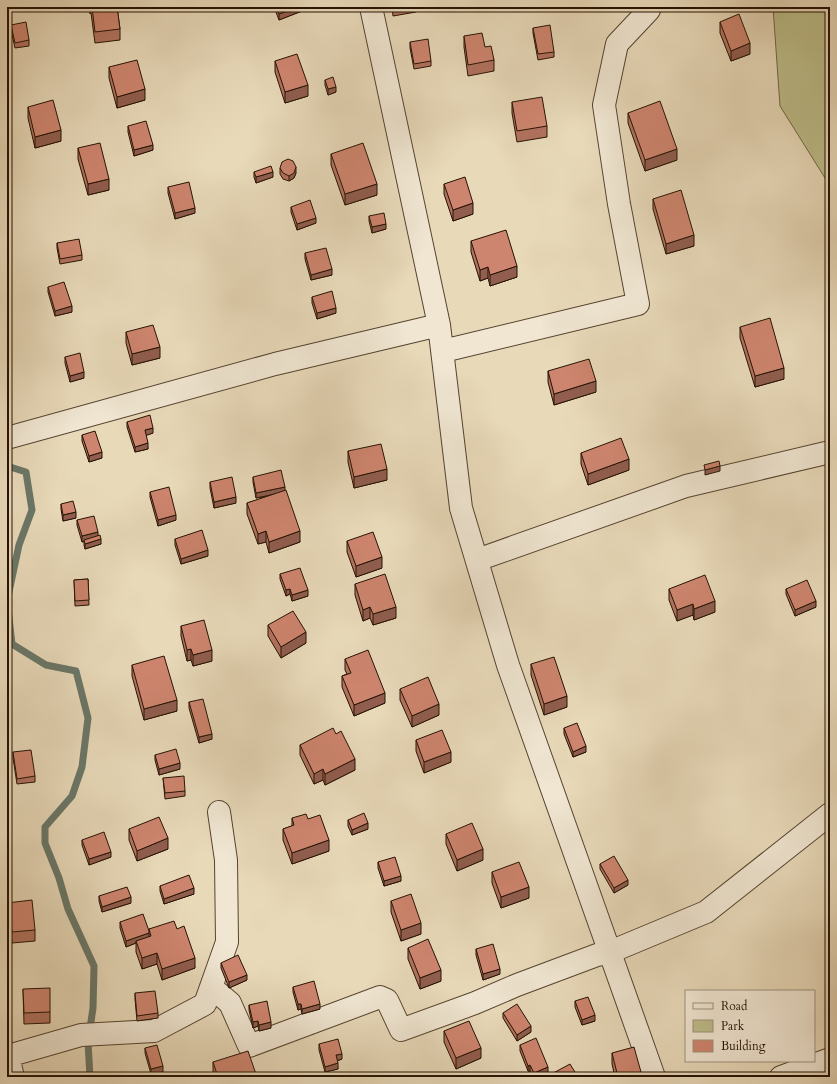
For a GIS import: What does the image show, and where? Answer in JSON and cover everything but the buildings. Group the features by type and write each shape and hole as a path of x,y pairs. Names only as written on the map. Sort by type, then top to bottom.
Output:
{"street":[{"path":"370,7 440,325 461,508 508,665 654,1077"},
{"path":"443,351 638,304 619,204 604,105 616,44 649,10"},
{"path":"7,438 275,364 440,325"},
{"path":"477,560 686,486 830,452"},
{"path":"13,1077 8,1056 81,1035 154,1031 205,1004 227,942 226,860 219,812"},
{"path":"211,987 230,1003 249,1046 380,997 387,1000 401,1030 475,1003 597,954 610,952 706,912 830,814"},
{"path":"781,1077 830,1059"}],"green space":[{"path":"773,7 830,7 830,186 780,106"}],"waterway":[{"path":"7,466 26,472 32,510 19,545 7,601 12,644 46,665 76,671 88,718 82,767 72,796 45,827 45,843 59,878 68,909 94,966 93,1008 88,1042 90,1077"}]}
